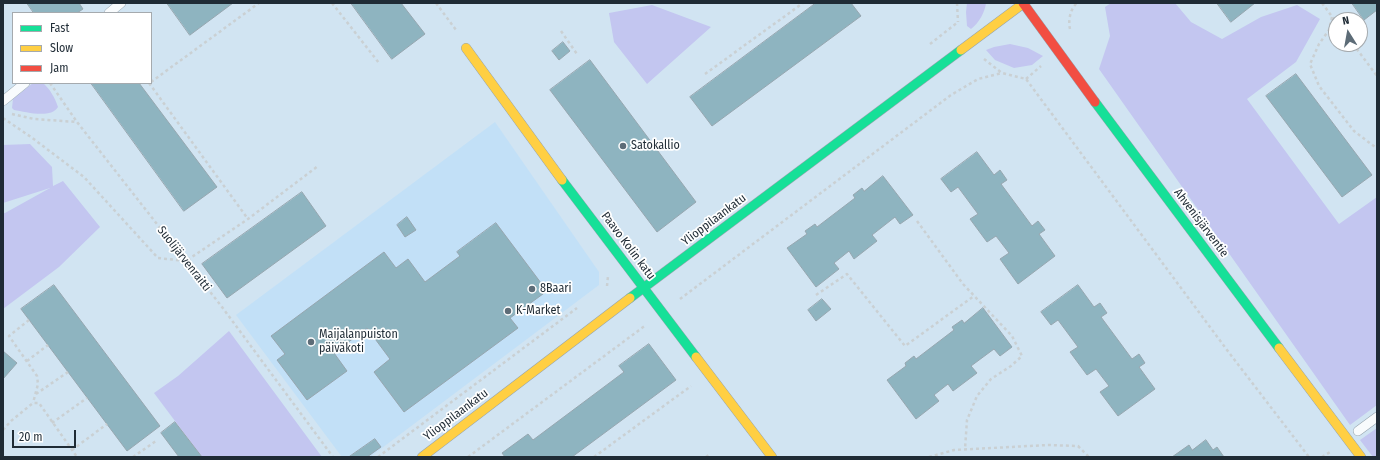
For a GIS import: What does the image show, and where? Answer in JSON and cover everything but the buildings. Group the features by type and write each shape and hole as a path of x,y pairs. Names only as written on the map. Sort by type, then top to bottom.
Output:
{"street":[{"name":"Ylioppilaankatu","path":"422,457 644,287 1024,3"},
{"name":"Ahvenisjärventie","path":"1024,3 1058,52 1361,457"},
{"name":"Paavo Kolin katu","path":"466,48 540,150 772,457"}],"lane":[{"path":"110,12 121,3"},
{"path":"3,101 24,84"},
{"path":"1358,431 1377,417"}],"path":[{"path":"152,82 259,3"},
{"path":"332,3 379,63"},
{"path":"436,3 458,33"},
{"path":"705,74 803,3"},
{"path":"957,3 958,22 971,43 986,61 1002,73 1026,79 1227,350 1309,457"},
{"path":"1322,3 1328,12"},
{"path":"1328,31 1319,44 1310,64 1319,86 1354,131 1377,147"},
{"path":"561,32 577,54"},
{"path":"1359,52 1377,76"},
{"path":"468,457 951,95 978,79 1002,73"},
{"name":"Suolijärvenraitti","path":"51,84 77,122 227,314 333,457"},
{"path":"151,84 248,219"},
{"path":"11,114 34,118 77,122"},
{"path":"3,118 84,177 158,258 186,262 248,219 318,166"},
{"path":"917,221 963,284 1012,336 1022,356 1012,366 991,379 977,396 967,420 965,449"},
{"path":"816,295 847,274 905,346 974,296"},
{"path":"3,430 11,421 33,403 36,394 38,384 37,376 9,336 29,320"},
{"path":"27,361 48,345"},
{"path":"36,394 68,372"},
{"path":"594,457 692,386"},
{"path":"52,423 87,398"},
{"path":"33,403 38,404 77,457"},
{"path":"72,450 107,424"},
{"path":"133,457 156,441"},
{"path":"929,457 954,450 1048,445 1078,446 1088,457"},
{"path":"706,457 710,454"}],"shaded area":[{"path":"967,3 986,3 977,24 971,29 967,26"},
{"path":"1111,3 1175,3 1191,22 1222,39 1261,17 1297,5 1320,19 1296,62 1247,99 1339,224 1377,197 1377,405 1350,425 1099,69 1110,36 1105,7"},
{"path":"652,5 711,27 647,84 614,42 609,13"},
{"path":"1010,44 1028,48 1043,56 1032,65 1014,68 995,60 986,50"},
{"path":"32,84 44,84 54,97 58,107 55,111 44,114 14,110 12,108 13,99"},
{"path":"495,122 599,272 599,285 370,457 342,457 236,315"},
{"path":"30,144 52,167 53,186 63,181 100,227 59,267 3,309 3,213 50,188 3,203 3,145"},
{"path":"229,331 322,457 202,457 154,393 178,376"},
{"path":"1377,428 1377,457 1373,457 1360,440"}],"traffic: fast":[{"path":"630,298 961,50"},
{"path":"1095,102 1279,348"},
{"path":"562,180 696,357"}],"traffic: slow":[{"path":"961,50 1024,3"},
{"path":"466,48 562,180"},
{"path":"422,457 630,298"},
{"path":"1279,348 1361,457"},
{"path":"696,357 772,457"}],"traffic: jam":[{"path":"1023,3 1095,102"}],"place":[{"name":"Satokallio","path":"623,146"},
{"name":"8Baari","path":"532,289"},
{"name":"K-Market","path":"508,311"},
{"name":"Maijalanpuiston päiväkoti","path":"311,342"}]}
